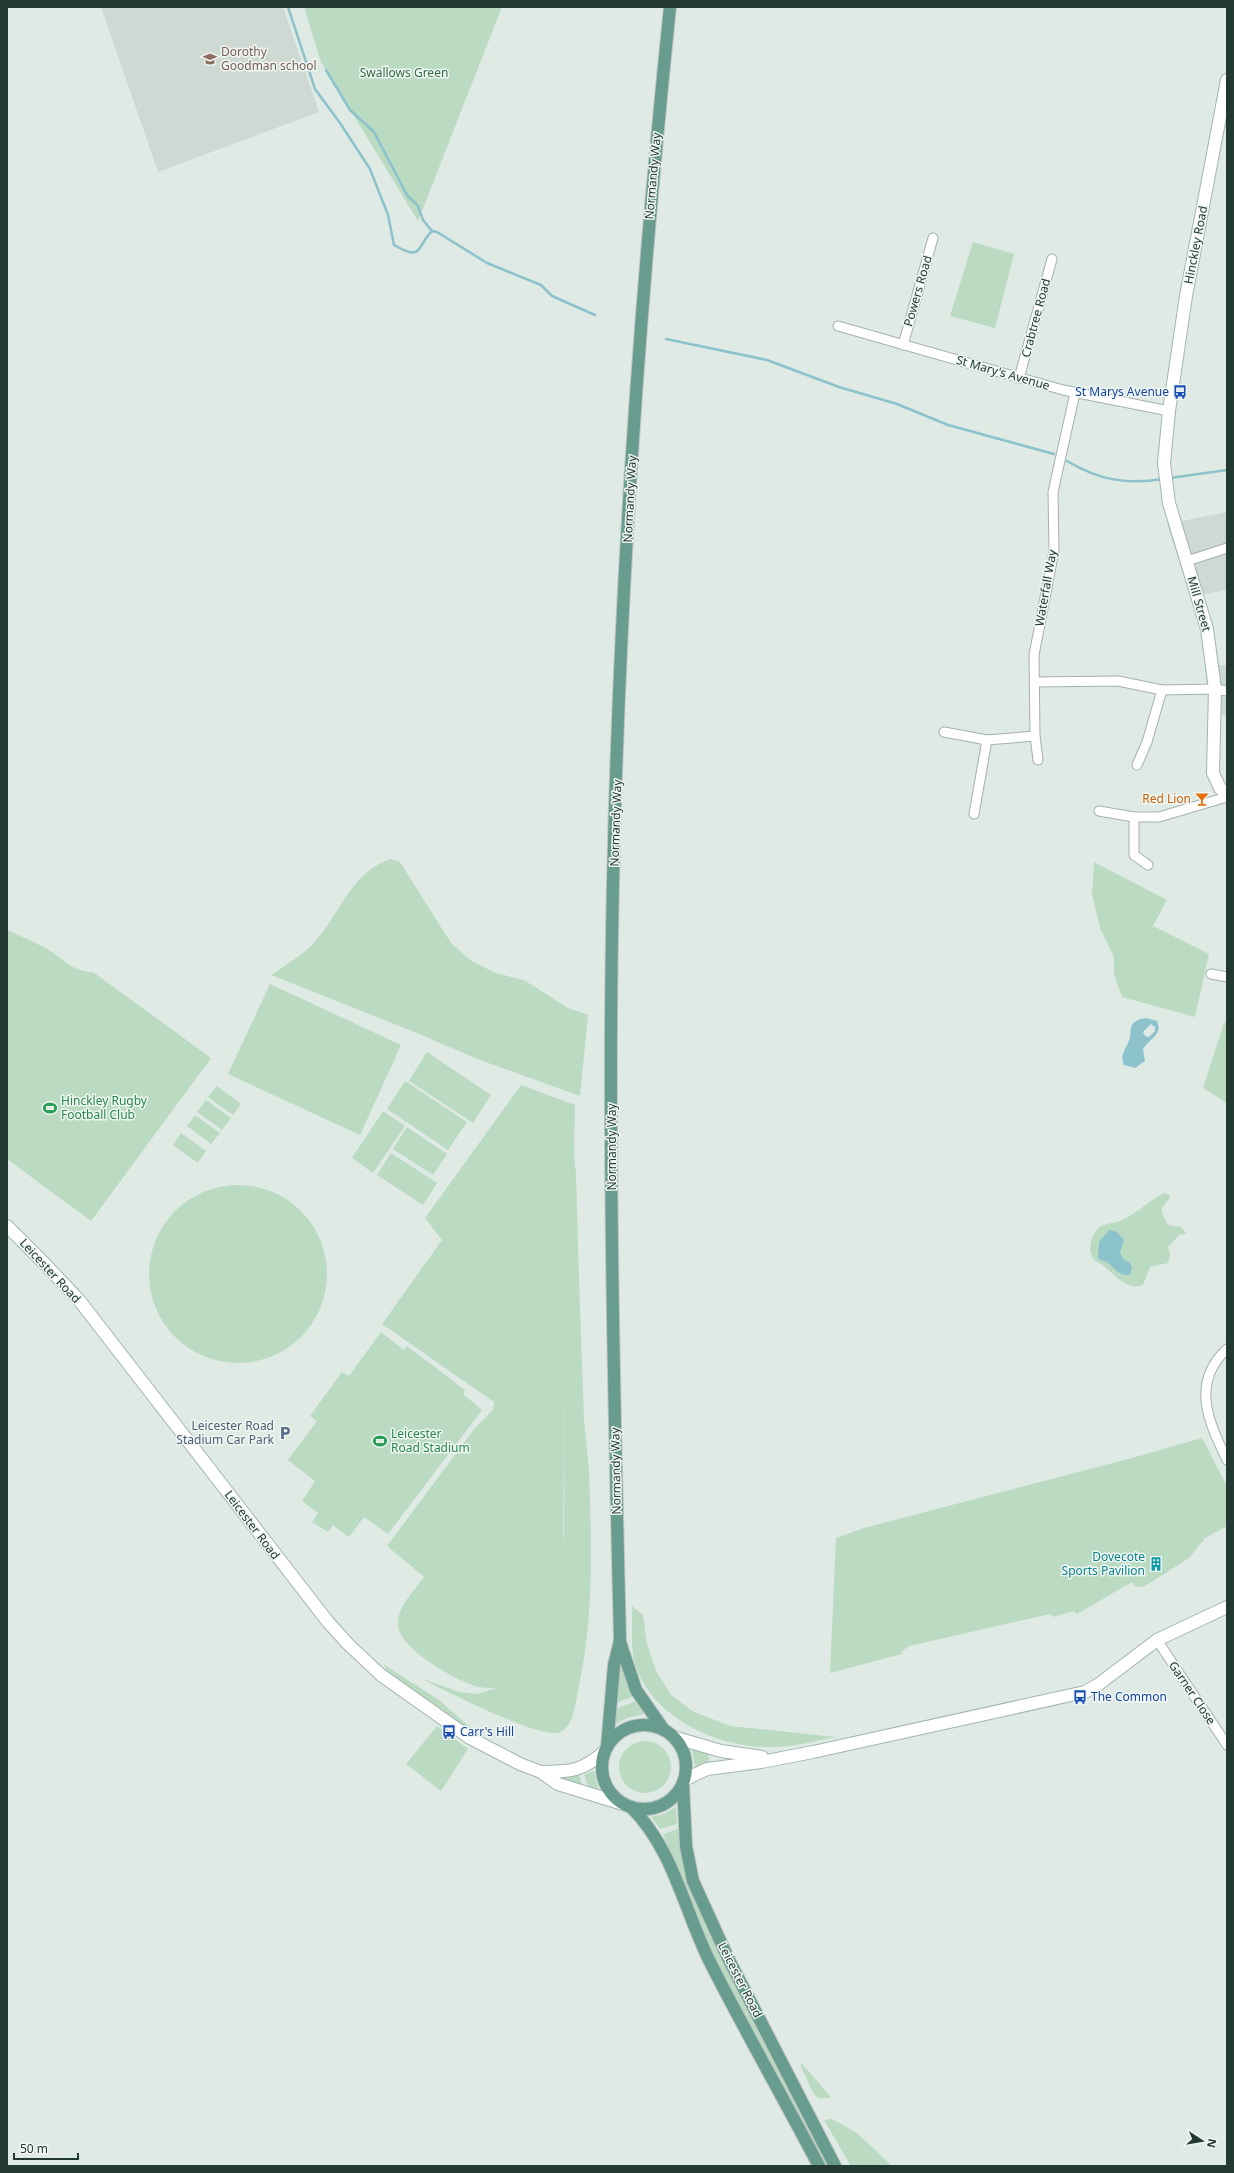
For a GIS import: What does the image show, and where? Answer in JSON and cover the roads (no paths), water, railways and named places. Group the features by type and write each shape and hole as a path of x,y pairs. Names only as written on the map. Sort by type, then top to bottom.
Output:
{"main road":[{"name":"Normandy Way","path":"606,1749 613,1679 620,1641 614,1366 611,1024 619,712 636,393 648,234 670,7"},
{"name":"Normandy Way","path":"620,1641 636,1690 669,1733"},
{"path":"644,1725 669,1733 685,1756 684,1781 679,1791 667,1803 644,1810 627,1806 610,1792 604,1780 602,1768 606,1749 618,1734 632,1727 644,1725"},
{"name":"Leicester Road","path":"684,1781 686,1846 693,1880 728,1958 835,2166"},
{"name":"Leicester Road","path":"627,1806 647,1823 666,1855 711,1964 820,2166"}],"street":[{"name":"Hinckley Road","path":"1169,411 1186,296 1227,80"},
{"name":"Powers Road","path":"903,345 932,238"},
{"name":"Crabtree Road","path":"1020,378 1052,259"},
{"name":"St Mary's Avenue","path":"838,326 1075,393 1169,411"},
{"name":"Waterfall Way","path":"1038,760 1034,736 1037,640 1054,551 1053,492 1075,393"},
{"name":"Mill Street","path":"1169,411 1164,463 1168,503 1208,629 1221,690 1213,773 1220,788 1227,797"},
{"path":"1187,561 1227,548"},
{"path":"1035,682 1118,681 1162,690 1221,690"},
{"path":"1137,765 1147,742 1162,690"},
{"path":"944,732 987,740 1034,736"},
{"path":"974,814 987,740"},
{"path":"1099,811 1134,816 1159,817 1227,797"},
{"path":"1134,816 1134,855 1148,865"},
{"path":"1211,974 1227,976"},
{"name":"Leicester Road","path":"7,1226 46,1264 79,1300 288,1573 348,1644 381,1675 470,1738 520,1764 541,1772 558,1784 627,1806"},
{"path":"1227,1349 1218,1360 1209,1376 1205,1392 1208,1415 1215,1436 1227,1460"},
{"path":"684,1781 707,1769 777,1758 952,1722 1084,1692 1099,1684 1157,1640 1227,1607"},
{"name":"Garner Close","path":"1157,1640 1227,1746"},
{"path":"669,1733 742,1755 777,1758"},
{"name":"Leicester Road","path":"541,1772 569,1772 583,1767 606,1749"}],"water":[{"path":"1146,1018 1157,1021 1158,1030 1155,1036 1143,1049 1145,1061 1135,1068 1124,1065 1122,1058 1130,1038 1132,1025 1136,1021","holes":["1151,1024 1155,1027 1155,1031 1149,1037 1145,1036 1143,1032"]},
{"path":"1109,1230 1117,1232 1124,1240 1120,1253 1123,1259 1130,1263 1132,1269 1130,1274 1123,1275 1107,1262 1098,1258 1099,1242"}],"waterway":[{"path":"288,7 315,89 340,123 370,169 388,215 394,245 403,250 415,252 421,247 432,231 437,232 487,263 541,285 552,296 595,315"},
{"path":"326,70 350,110 374,132 407,195 418,206 423,220 432,231"},
{"path":"666,339 767,360 839,387 897,404 948,425 1054,454"},
{"path":"1067,461 1090,473 1102,477 1125,481 1150,481 1163,479"},
{"path":"1170,478 1227,470"}],"place":[{"name":"Dorothy Goodman school","path":"210,59"},
{"name":"St Marys Avenue","path":"1180,392"},
{"name":"Red Lion","path":"1202,799"},
{"name":"Hinckley Rugby Football Club","path":"50,1108"},
{"name":"Leicester Road Stadium Car Park","path":"285,1433"},
{"name":"Leicester Road Stadium","path":"380,1441"},
{"name":"Dovecote Sports Pavilion","path":"1156,1564"},
{"name":"The Common","path":"1080,1697"},
{"name":"Carr's Hill","path":"449,1732"}],"park label":[{"name":"Swallows Green","path":"404,73"}]}
